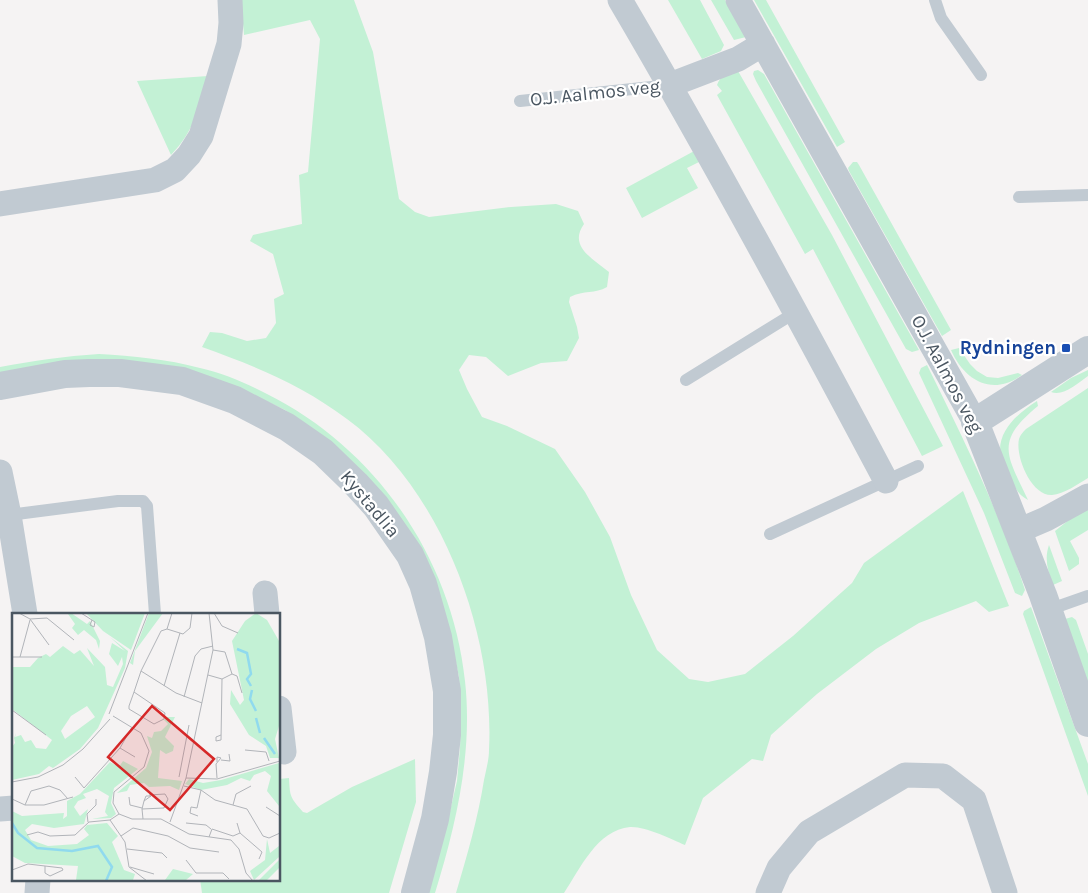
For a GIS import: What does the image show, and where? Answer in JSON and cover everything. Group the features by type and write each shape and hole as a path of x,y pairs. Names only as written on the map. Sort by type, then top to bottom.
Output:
{"street":[{"path":"0,204 155,180 175,170 189,155 202,136 228,44 231,23 230,0"},
{"name":"O.J. Aalmos veg","path":"620,0 670,85 796,312 886,481"},
{"name":"O.J. Aalmos veg","path":"738,0 975,422 1048,610 1088,723"},
{"name":"O.J. Aalmos veg","path":"670,85 738,59 763,44"},
{"path":"975,422 1088,350"},
{"name":"Kystadlia","path":"0,386 65,374 89,373 120,373 182,381 235,400 287,427 323,452 376,506 410,555 423,584 438,637 447,691 447,735 444,772 435,820 415,893"},
{"path":"1,482 10,515 25,613"},
{"path":"1018,531 1046,519 1088,496"},
{"path":"280,717 284,752"},
{"path":"768,893 779,868 809,832 905,775 943,776 974,800 1005,893"},
{"path":"38,880 38,893"}],"lane":[{"path":"935,0 941,18 982,75"},
{"name":"O.J. Aalmos veg","path":"520,101 670,85"},
{"path":"1019,197 1088,195"},
{"path":"686,380 796,312"},
{"path":"770,534 918,466"},
{"path":"10,515 118,501 143,500 147,506 155,613"},
{"path":"1048,610 1088,596"}],"green space":[{"path":"241,0 354,0 373,52 399,199 415,212 429,217 511,207 556,204 578,211 584,224 579,239 584,251 609,272 607,287 598,291 580,293 570,297 569,302 579,338 567,361 541,363 508,376 486,357 469,355 459,370 482,417 507,426 555,449 585,492 610,537 631,595 657,650 689,679 708,682 745,674 793,636 852,583 864,563 963,491 1009,606 989,612 976,601 919,623 876,649 817,694 771,735 763,761 752,759 703,798 685,845 650,831 630,827 608,835 599,843 583,862 564,893 456,893 475,823 487,765 489,705 483,659 472,613 456,567 435,524 410,484 381,449 347,419 313,396 278,377 202,347 210,332 222,333 247,341 266,338 276,323 274,299 284,294 273,254 250,241 253,235 302,224 299,175 308,172 320,39 310,20 244,35"},
{"path":"668,0 700,0 724,45 721,51 702,59"},
{"path":"711,0 725,0 746,37 734,40"},
{"path":"754,0 766,0 845,142 837,147"},
{"path":"758,70 764,74 919,350 912,352 906,349 756,81 753,74 754,71"},
{"path":"738,71 832,235 943,446 922,456 813,249 805,254 717,95 722,91 717,85 720,79 725,75"},
{"path":"208,76 199,108 191,127 171,155 137,81"},
{"path":"696,150 701,161 687,168 698,188 642,218 626,188"},
{"path":"853,162 857,162 859,165 951,330 942,336 849,171 848,168"},
{"path":"959,348 970,364 987,377 998,378 1018,373 1022,375 1000,385 980,382 963,370 957,361 951,350"},
{"path":"99,354 150,358 209,370 243,382 267,394 307,417 343,445 375,477 402,512 426,551 444,592 457,636 465,681 467,735 465,762 456,815 435,893 428,893 457,781 460,748 461,711 459,677 448,625 314,430 285,410 254,395 0,373 0,367 49,359"},
{"path":"927,365 967,448 1004,533 1025,590 1022,596 1015,593 984,513 919,373 921,368"},
{"path":"1088,370 1088,376 1065,391 1060,393 1051,392 1071,378"},
{"path":"1088,388 1088,478 1061,493 1044,494 1037,489 1026,474 1018,446 1019,438 1026,429"},
{"path":"1037,401 1038,406 1015,430 1010,440 1009,450 1010,460 1028,500 1021,495 1015,486 1000,450 1003,435 1012,421"},
{"path":"1088,508 1088,530 1070,541 1079,558 1079,564 1069,571 1055,531"},
{"path":"1049,545 1062,581 1053,585 1047,560"},
{"path":"1031,607 1088,764 1088,796 1023,614 1024,611"},
{"path":"1072,617 1076,620 1088,654 1088,685 1065,619"},
{"path":"415,759 416,802 389,893 202,893 200,880 280,880 280,779 289,778 290,793 293,800 303,812 307,813 352,787"}],"place":[{"name":"Rydningen","path":"1066,348"}]}
